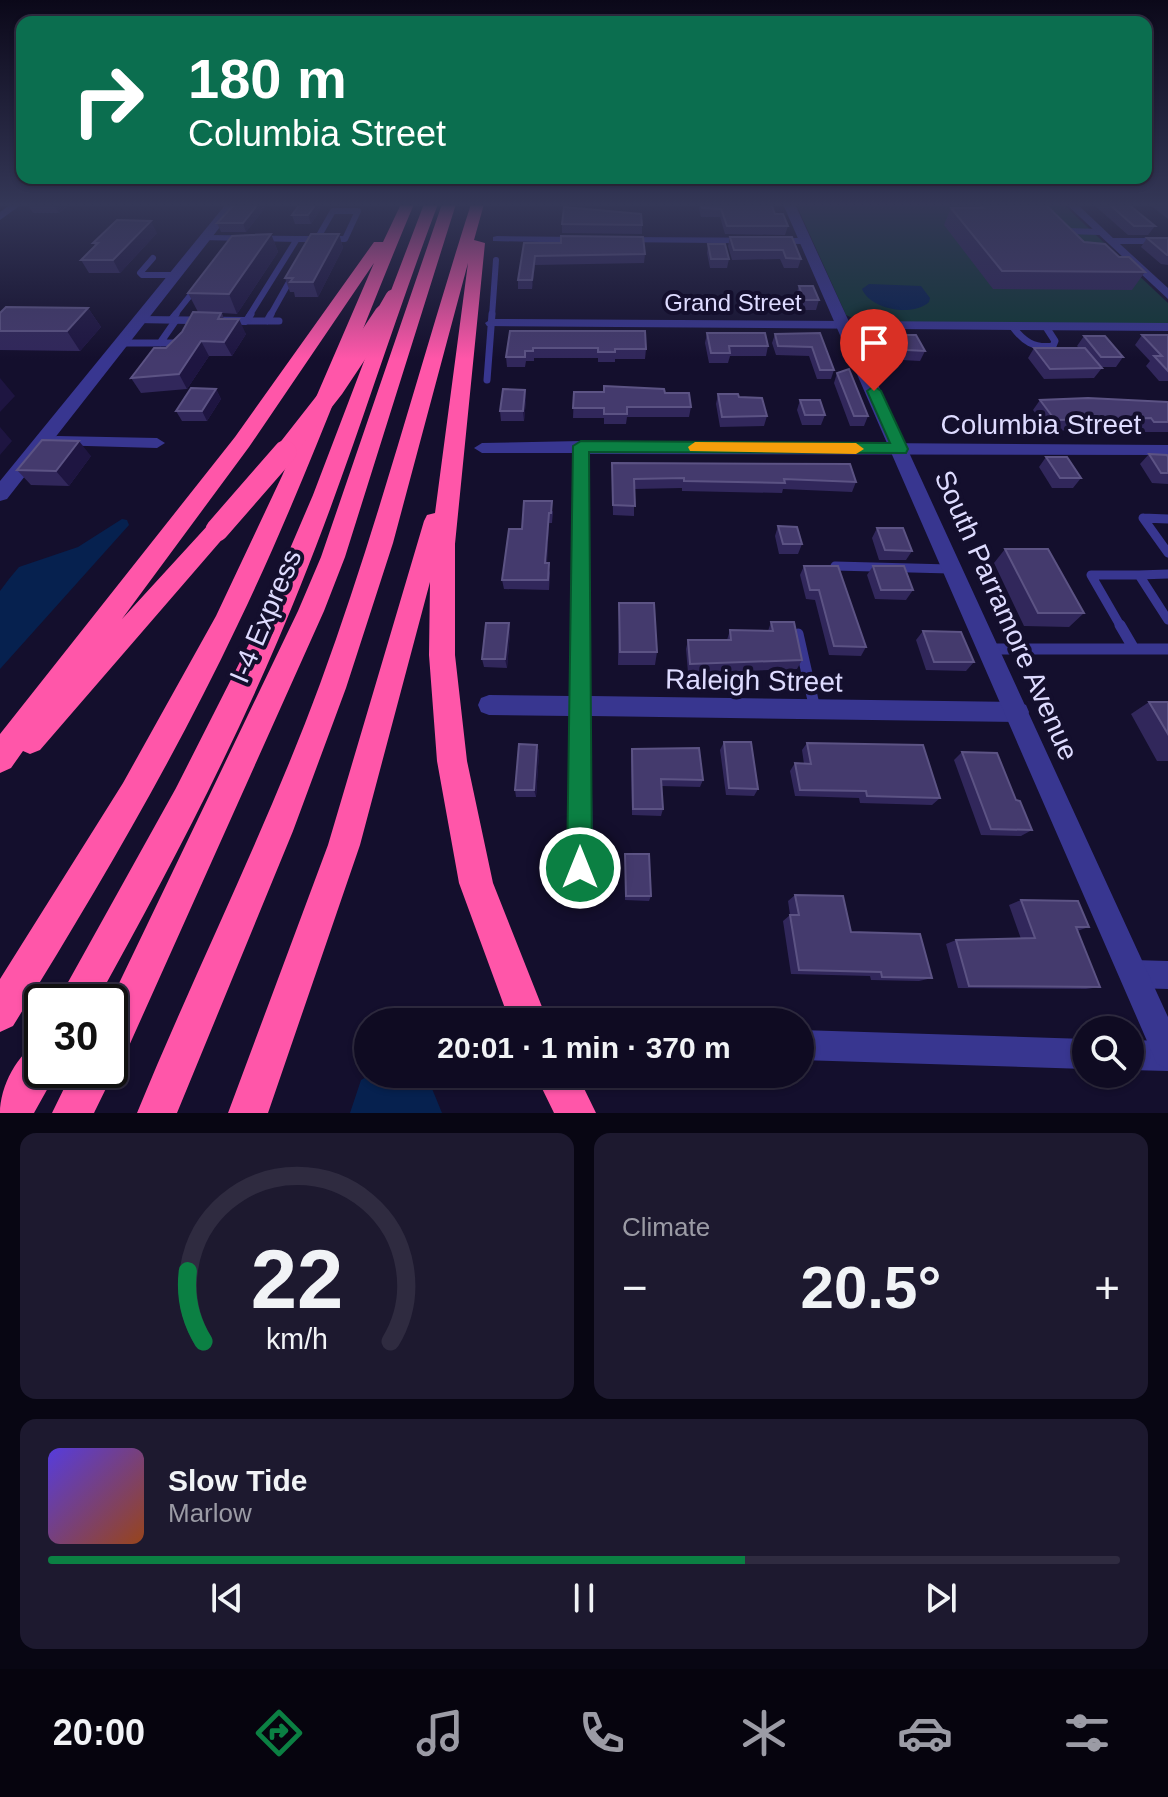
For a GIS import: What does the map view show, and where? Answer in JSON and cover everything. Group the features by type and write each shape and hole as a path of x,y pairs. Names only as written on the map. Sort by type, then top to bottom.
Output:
{"highway":[{"path":"0,758 242,442 370,256"},
{"path":"0,1013 85,878 214,644 285,496 384,256"},
{"name":"I-4 Express","path":"86,984 215,740 286,590 410,256"},
{"name":"I-4 Express","path":"128,1005 215,823 316,598 431,256"},
{"path":"157,1113 260,875 324,707 381,544 462,256"},
{"path":"481,256 468,450 443,544 442,655 452,761 476,883 524,1008"},
{"path":"0,773 272,469 340,386 393,297"},
{"path":"248,1113 344,845 468,450"},
{"path":"12,1113 26,1088"},
{"path":"72,1113 85,1088"},
{"path":"563,1088 576,1113"}],"street":[{"path":"0,494 191,256"},
{"name":"South Parramore Avenue","path":"812,256 1168,1054"},
{"path":"1126,256 1168,295"},
{"path":"139,320 246,321"},
{"name":"Grand Street","path":"491,323 1168,327"},
{"path":"42,441 157,443"},
{"path":"580,868 581,446"},
{"name":"Columbia Street","path":"468,450 581,446 1168,450"},
{"name":"Raleigh Street","path":"489,705 1018,712"},
{"path":"1133,974 1168,975"},
{"path":"814,1045 1072,1054"},
{"path":"1144,1055 1168,1054"}],"lane":[{"path":"246,321 286,256"},
{"path":"153,258 140,273 142,275 175,275"},
{"path":"487,380 496,260"},
{"path":"267,321 298,266"},
{"path":"160,343 203,280"},
{"path":"246,321 279,321"},
{"path":"1012,326 1025,342 1045,348 1053,346 1055,341 1046,327"},
{"path":"121,343 185,343"},
{"path":"1168,519 1143,518 1168,553"},
{"path":"835,566 954,569"},
{"path":"1134,649 1091,575 1168,574"},
{"path":"1139,575 1168,620"},
{"path":"798,634 815,709"},
{"path":"989,649 1168,649"}],"green space":[{"path":"819,256 1118,256 1168,303 1168,324 861,322 846,315"}],"water":[{"path":"869,284 921,286 930,298 929,302 922,307 903,310 883,306 874,302 862,289"},
{"path":"122,519 127,520 129,525 0,669 0,591 9,579 19,567 78,547"},
{"path":"358,1088 432,1088 442,1113 350,1113"}],"building":[{"path":"85,256 117,256 113,260 81,260"},
{"path":"217,256 256,256 229,294 188,293"},
{"path":"298,256 327,256 313,282 290,282 293,278 285,278"},
{"path":"522,256 538,256 535,256 532,280 518,280"},
{"path":"710,256 728,256 729,259 711,259"},
{"path":"990,256 1129,257 1145,272 1002,271"},
{"path":"799,286 813,286 819,300 804,300"},
{"path":"6,307 88,308 67,331 0,331 0,313"},
{"path":"193,312 221,313 218,319 239,319 224,342 201,341 179,374 131,378 154,348 166,348 182,332"},
{"path":"510,331 645,331 646,349 598,352 598,348 533,348 533,351 525,351 525,357 506,357"},
{"path":"707,333 765,333 768,346 729,346 730,353 711,353"},
{"path":"820,333 834,370 820,370 812,347 778,346 775,334"},
{"path":"899,335 916,335 925,351 907,350"},
{"path":"1142,335 1168,335 1168,371 1154,356 1162,356"},
{"path":"1084,336 1105,336 1123,357 1101,357"},
{"path":"1034,348 1085,348 1102,368 1050,369"},
{"path":"849,369 868,416 854,416 837,373"},
{"path":"604,386 689,393 691,407 627,407 627,414 604,414 604,408 573,408 574,392 604,392"},
{"path":"191,388 216,389 202,411 176,411"},
{"path":"503,389 525,390 523,411 500,411"},
{"path":"718,394 762,398 767,416 722,417"},
{"path":"1088,398 1168,402 1168,422 1154,422 1151,418 1055,420 1040,400"},
{"path":"800,400 820,400 825,415 805,415"},
{"path":"42,440 79,441 56,471 17,470"},
{"path":"1149,454 1167,455 1168,473 1161,473"},
{"path":"1046,457 1067,457 1081,478 1060,478"},
{"path":"612,463 850,464 856,482 634,479 635,506 613,505"},
{"path":"524,501 552,501 545,563 549,563 548,580 502,580 509,529 522,529"},
{"path":"778,526 797,527 802,544 783,544"},
{"path":"877,528 903,528 912,551 885,550"},
{"path":"1005,549 1048,549 1084,613 1038,613"},
{"path":"804,566 838,566 866,647 834,646 819,590 810,590"},
{"path":"873,566 904,566 913,590 881,590"},
{"path":"619,603 654,603 657,652 620,652"},
{"path":"771,622 794,622 802,660 690,664 688,640 731,640 730,630 773,631"},
{"path":"486,623 509,623 505,659 482,659"},
{"path":"923,631 961,632 974,662 934,662"},
{"path":"1149,702 1168,702 1168,734"},
{"path":"724,742 751,742 758,789 729,788"},
{"path":"807,743 923,745 940,798 867,796 866,791 800,790 795,763 811,764"},
{"path":"519,744 537,745 534,790 515,790"},
{"path":"699,748 703,780 661,779 663,809 633,809 632,749"},
{"path":"962,752 997,753 1032,830 991,829"},
{"path":"625,854 649,854 651,896 626,896"},
{"path":"795,895 843,896 851,932 920,934 932,978 882,977 881,972 799,970 790,915 799,915"},
{"path":"1021,900 1078,901 1089,927 1076,927 1100,987 969,986 956,940 1035,938"}],"slow traffic":[{"path":"695,447 856,449"}],"route":[{"path":"580,868 581,446 900,449 874,391"}]}
